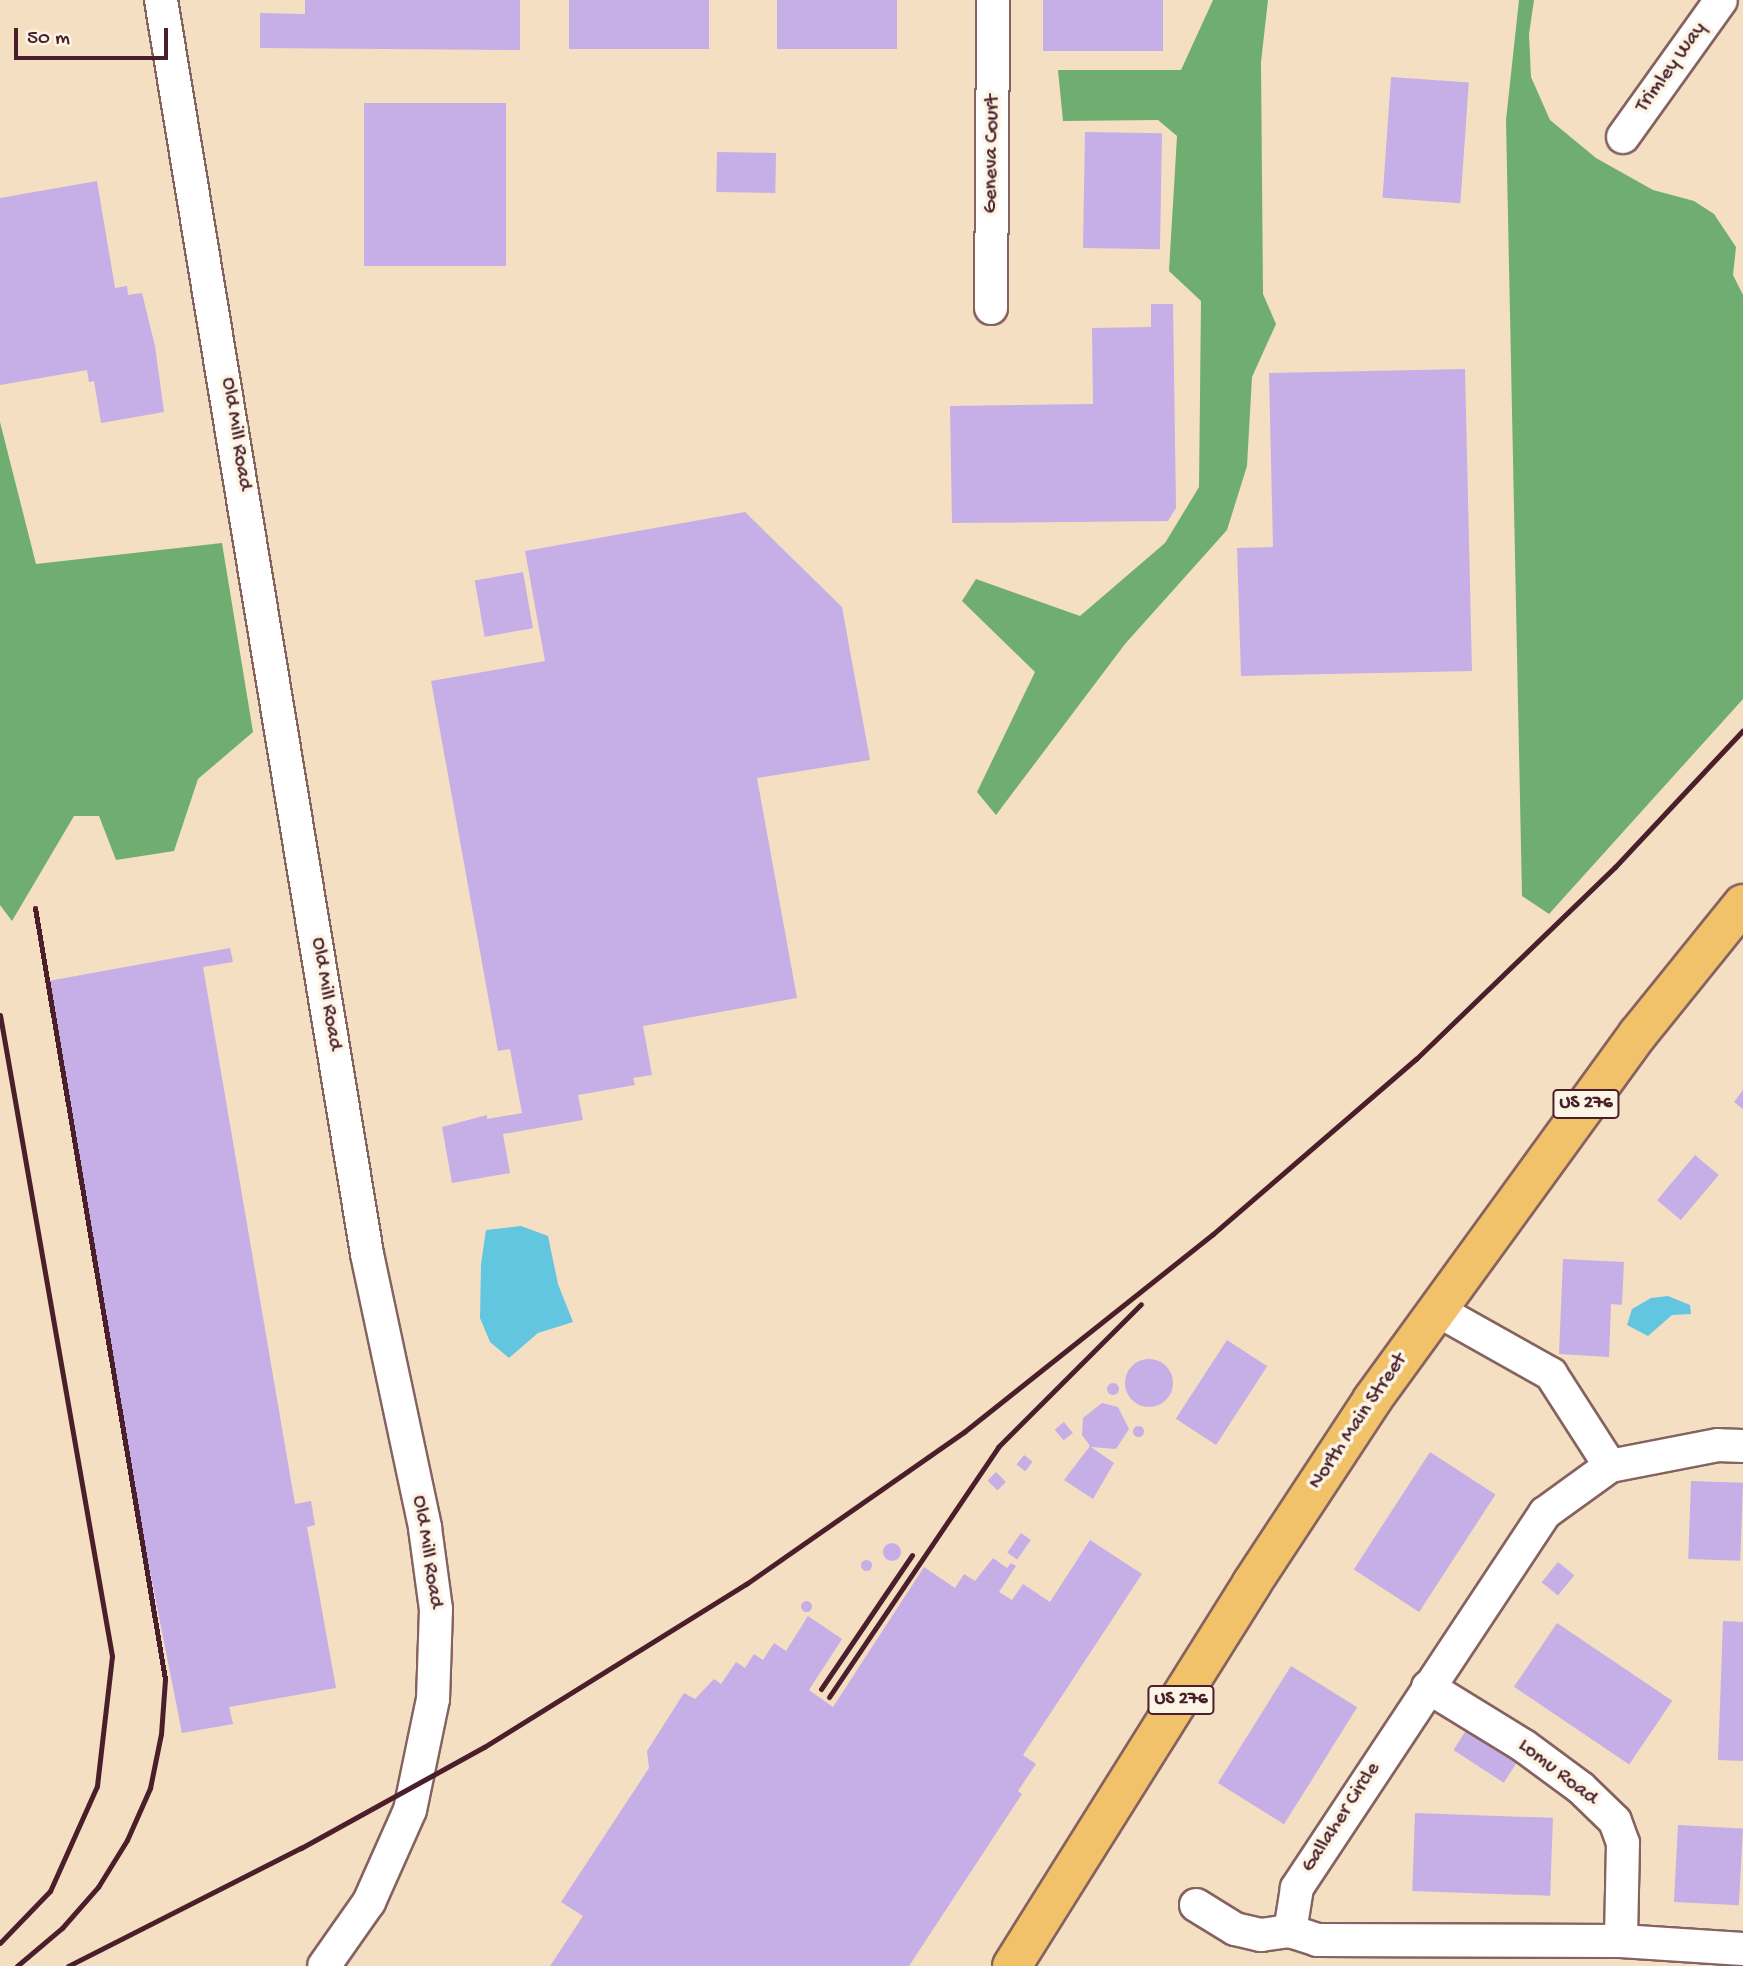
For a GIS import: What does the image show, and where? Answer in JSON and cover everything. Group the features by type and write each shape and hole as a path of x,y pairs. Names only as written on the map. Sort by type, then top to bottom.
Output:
{"main road":[{"name":"North Main Street","path":"1012,1966 1258,1573 1437,1310 1638,1034 1743,904"}],"street":[{"name":"Old Mill Road","path":"161,0 369,1267 425,1528 436,1609 433,1699 410,1810 369,1902 324,1966"},
{"name":"Geneva Court","path":"991,308 993,0"},
{"name":"Trimley Way","path":"1623,137 1721,0"},
{"path":"1437,1310 1550,1374 1610,1466"},
{"name":"Gallaher Circle","path":"1290,1931 1297,1888 1545,1513 1610,1466 1718,1445 1743,1446"},
{"name":"Lomu Road","path":"1428,1687 1524,1746 1581,1788 1615,1821 1623,1843 1621,1941"},
{"path":"1196,1905 1235,1930 1261,1935 1290,1931 1317,1940 1621,1941 1743,1949"}],"green space":[{"path":"1213,0 1268,0 1261,62 1263,294 1276,324 1252,377 1247,466 1227,530 1125,644 996,815 977,792 1035,672 962,601 976,579 1080,616 1165,543 1199,487 1201,301 1169,271 1177,136 1158,120 1063,121 1058,70 1181,70"},
{"path":"1519,0 1534,0 1529,34 1531,77 1550,120 1596,158 1653,190 1694,201 1714,214 1736,247 1733,275 1743,295 1743,699 1549,914 1522,896 1506,120"},
{"path":"0,422 36,564 222,543 253,732 198,779 174,851 116,860 99,816 74,816 12,921 0,905"}],"water":[{"path":"521,1226 548,1236 558,1284 573,1322 538,1333 509,1358 490,1342 480,1318 481,1264 486,1230"},
{"path":"1668,1296 1690,1305 1691,1314 1672,1315 1648,1336 1627,1325 1632,1309 1651,1298"}],"building":[{"path":"305,0 520,0 520,50 260,48 260,13 305,14"},
{"path":"569,0 709,0 709,49 569,49"},
{"path":"777,0 897,0 897,49 777,49"},
{"path":"1043,0 1163,0 1163,51 1043,51"},
{"path":"1391,77 1469,82 1460,203 1383,198"},
{"path":"364,103 506,103 506,266 364,266"},
{"path":"1085,132 1162,133 1160,249 1083,248"},
{"path":"717,152 776,153 775,193 716,192"},
{"path":"97,181 115,288 127,286 128,295 142,293 155,346 164,412 101,423 94,381 89,382 87,370 0,385 0,198"},
{"path":"1151,304 1173,304 1176,508 1168,521 952,523 950,406 1093,404 1092,328 1151,327"},
{"path":"1465,369 1472,671 1241,676 1237,548 1273,547 1269,373"},
{"path":"745,512 842,607 870,760 757,778 797,998 643,1026 652,1075 633,1078 635,1085 578,1095 583,1120 503,1134 510,1173 452,1183 442,1127 487,1115 487,1119 522,1113 510,1049 498,1051 431,681 545,661 525,551"},
{"path":"523,572 533,628 485,637 475,581"},
{"path":"230,948 233,962 203,967 295,1504 311,1501 315,1525 307,1527 336,1688 229,1707 233,1724 182,1733 142,1531 48,981"},
{"path":"1743,1090 1743,1109 1734,1102"},
{"path":"1695,1155 1719,1175 1681,1220 1657,1200"},
{"path":"1563,1259 1624,1262 1622,1305 1611,1304 1609,1357 1559,1354"},
{"path":"1227,1340 1267,1366 1216,1445 1176,1419"},
{"path":"1149,1359 1166,1366 1173,1383 1166,1400 1149,1407 1132,1400 1125,1383 1132,1366"},
{"path":"1113,1383 1119,1389 1113,1395 1107,1389"},
{"path":"1102,1403 1118,1407 1129,1429 1116,1449 1091,1447 1114,1463 1093,1499 1064,1480 1090,1446 1082,1435 1083,1418"},
{"path":"1064,1422 1073,1433 1063,1440 1055,1430"},
{"path":"1138,1426 1142,1427 1142,1435 1138,1436 1134,1435 1133,1431 1134,1427"},
{"path":"1430,1452 1495,1494 1419,1612 1354,1569"},
{"path":"1024,1455 1033,1462 1025,1471 1017,1464"},
{"path":"996,1472 1006,1482 997,1490 988,1480"},
{"path":"1691,1481 1743,1483 1740,1561 1688,1559"},
{"path":"1021,1533 1031,1540 1017,1560 1007,1553"},
{"path":"1090,1540 1142,1574 1023,1755 1036,1764 1018,1791 1022,1794 909,1966 550,1966 583,1916 561,1902 649,1768 647,1751 684,1693 695,1699 714,1679 721,1684 736,1662 745,1668 754,1654 763,1660 774,1643 786,1651 808,1616 842,1639 809,1690 833,1707 924,1567 955,1588 964,1574 975,1581 993,1558 1007,1568 1011,1563 1016,1566 999,1592 1012,1600 1023,1584 1050,1602"},
{"path":"892,1543 898,1546 901,1552 898,1558 892,1561 886,1558 883,1552 886,1546"},
{"path":"866,1559 872,1565 866,1571 860,1565"},
{"path":"1558,1562 1574,1575 1558,1595 1542,1582"},
{"path":"806,1600 812,1606 806,1612 800,1606"},
{"path":"1723,1621 1743,1622 1743,1761 1718,1760"},
{"path":"1557,1623 1672,1701 1629,1765 1514,1687"},
{"path":"1291,1666 1357,1707 1284,1824 1218,1783"},
{"path":"1467,1729 1517,1762 1504,1783 1453,1750"},
{"path":"1415,1813 1553,1818 1550,1896 1412,1891"},
{"path":"1678,1825 1743,1828 1739,1905 1674,1902"}],"railway":[{"path":"68,1966 301,1848 484,1747 746,1584 964,1432 1213,1234 1416,1059 1615,867 1743,730"},
{"path":"17,1966 62,1928 98,1887 127,1840 150,1788 161,1734 165,1679 35,908"},
{"path":"0,1015 112,1656 97,1786 50,1891 0,1943"},
{"path":"829,1697 998,1447 1141,1304"},
{"path":"821,1689 912,1555"}]}
